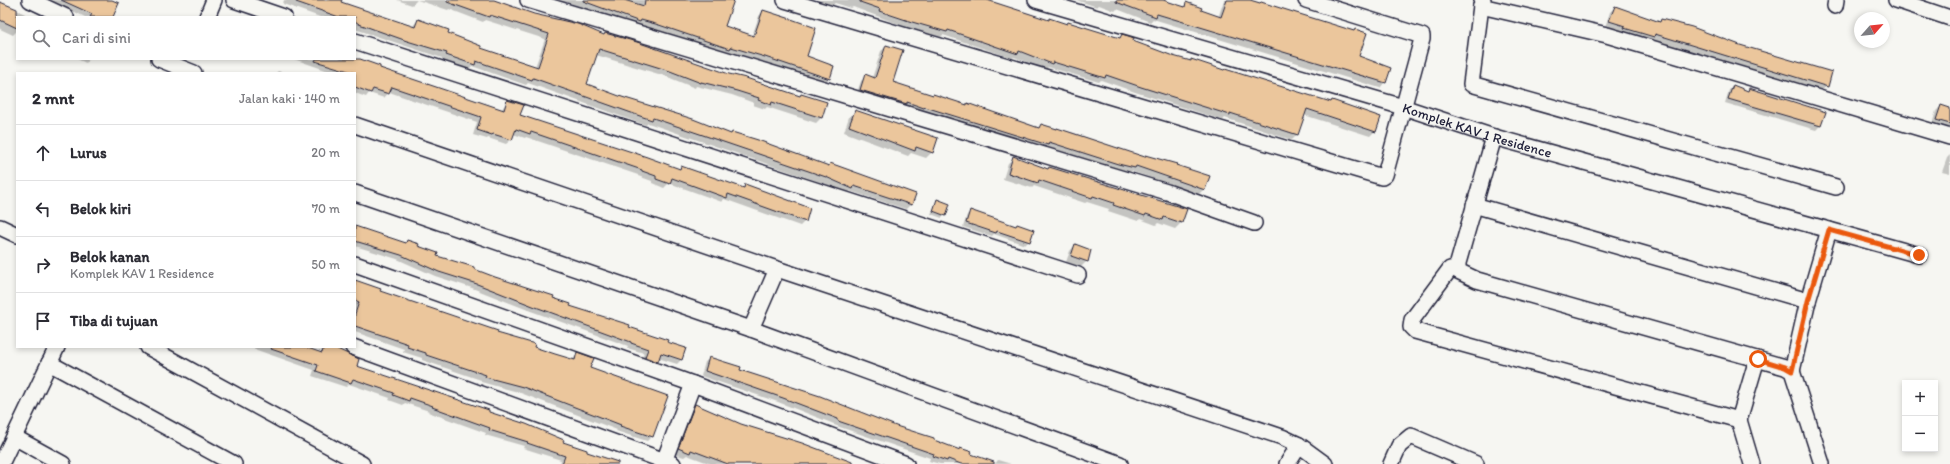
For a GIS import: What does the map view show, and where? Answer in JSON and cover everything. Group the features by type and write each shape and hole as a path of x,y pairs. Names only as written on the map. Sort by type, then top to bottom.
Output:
{"street":[{"path":"30,0 64,16"},
{"path":"207,16 214,0"},
{"path":"234,0 281,16"},
{"path":"528,0 1167,192 1254,223"},
{"path":"785,0 1379,177 1385,175 1402,107 1422,39 1421,35 1306,0"},
{"name":"Komplek KAV 1 Residence","path":"1036,0 1402,107 1494,137 1919,255"},
{"path":"1896,0 1950,18"},
{"path":"1836,187 1471,84 1482,3 1607,35 1950,137"},
{"path":"356,41 1078,275"},
{"path":"161,60 186,69"},
{"path":"356,125 777,269 1282,437 1299,445 1325,464"},
{"path":"1458,268 1474,205 1494,137"},
{"path":"356,193 751,329 1120,464"},
{"path":"1474,205 1808,301"},
{"path":"0,227 16,235"},
{"path":"1822,464 1792,371 1808,301 1829,230"},
{"path":"356,264 693,384 906,464"},
{"path":"1458,268 1462,273 1477,280 1758,359 1782,366 1792,371"},
{"path":"1458,268 1450,270 1412,320 1412,327 1415,331 1739,420"},
{"path":"751,329 777,269"},
{"path":"1,464 56,348"},
{"path":"150,348 362,464"},
{"path":"356,348 667,463 693,384"},
{"path":"1752,464 1739,420 1758,359"},
{"path":"49,362 234,464"},
{"path":"1391,464 1399,446 1412,436 1476,464"},
{"path":"14,437 62,464"},
{"path":"1287,464 1299,445"}],"building":[{"path":"61,0 112,0 119,3 113,16 91,16 92,14"},
{"path":"296,0 342,0 341,2 415,27 418,19 449,30 448,33 481,46 481,48 538,67 549,34 490,15 489,17 447,2 447,0 494,0 534,14 578,24 604,35 605,33 637,42 729,74 746,78 800,96 801,94 827,102 822,118 772,102 771,105 758,100 759,98 737,91 701,83 670,71 599,49 587,84 622,97 693,119 731,134 732,132 758,140 829,166 830,163 916,194 912,205 854,186 853,189 826,177 653,118 652,120 640,116 533,78 532,80 476,61 475,65 446,55 447,53 359,24 356,22 356,16 336,16 296,2"},
{"path":"583,0 624,0 644,6 645,0 734,0 725,26 754,36 763,10 816,28 807,56 834,66 830,79 765,57 731,47 730,49 659,25 641,20 640,22"},
{"path":"860,0 987,0 1049,20 1049,18 1067,24 1068,22 1120,38 1122,34 1129,36 1134,38 1133,41 1173,56 1191,61 1191,59 1331,102 1332,100 1381,117 1376,132 1307,109 1298,135 1106,75 1105,78 1053,62 1052,64 1019,51 1018,54 948,30 947,32 912,22 879,11 880,9 860,2"},
{"path":"1116,0 1163,0 1185,7 1186,2 1202,8 1201,10 1221,17 1227,0 1250,0 1261,2 1354,31 1355,29 1367,33 1359,56 1391,68 1386,83 1157,14 1156,17 1116,2"},
{"path":"0,2 17,9 16,28 0,20"},
{"path":"1615,6 1660,22 1661,19 1692,27 1740,45 1832,72 1828,87 1655,34 1654,37 1624,28 1625,26 1609,21"},
{"path":"886,45 903,50 893,82 967,105 967,103 1039,128 1041,124 1057,128 1145,157 1145,155 1177,164 1176,165 1210,176 1205,190 1136,166 1135,168 1118,164 1049,142 1048,145 925,107 924,108 907,102 907,104 860,90 865,74 875,78"},
{"path":"360,59 380,66 380,68 504,110 507,100 524,105 520,115 680,169 681,166 744,188 745,184 810,208 806,222 728,194 727,198 672,178 670,184 656,179 656,176 642,170 531,132 530,134 516,129 512,140 493,134 492,135 477,130 481,117 392,87 389,94 373,89 371,93 356,87 356,72 315,61"},
{"path":"1733,85 1748,91 1749,88 1826,112 1821,126 1728,99"},
{"path":"1941,105 1950,108 1950,124 1936,120"},
{"path":"855,110 938,138 933,153 916,147 915,151 849,126"},
{"path":"1013,156 1048,169 1049,167 1187,209 1182,223 1164,217 1163,220 1146,214 1145,216 1113,205 1114,203 1093,196 1092,198 1039,180 1038,183 1008,173"},
{"path":"937,199 950,204 946,216 933,211"},
{"path":"970,210 1016,226 1017,224 1034,230 1030,242 966,223"},
{"path":"356,226 406,243 407,240 419,244 418,246 438,253 437,256 474,267 474,269 495,277 554,296 553,298 571,304 570,306 630,325 629,327 668,340 667,342 686,348 682,360 661,353 658,362 645,357 648,349 477,284 439,272 401,255 356,241"},
{"path":"1075,244 1091,250 1088,262 1071,256"},
{"path":"356,280 381,289 380,291 498,331 497,333 535,344 534,347 555,354 575,360 577,352 594,358 590,368 668,396 653,437 620,426 621,425 523,387 485,377 486,375 407,347 408,344 356,326 356,311 359,302 356,300"},
{"path":"308,348 322,353 324,348 335,348 359,359 357,366 489,410 489,412 526,424 564,440 563,442 587,450 587,452 618,462 618,464 562,464 565,456 527,443 528,442 489,430 490,428 410,398 409,401 393,395 394,393 353,379 351,383 316,371 318,365 271,349"},
{"path":"709,357 741,367 740,370 820,396 896,426 934,438 934,440 960,450 960,448 972,452 971,454 994,462 994,464 961,464 948,459 947,461 933,456 934,454 838,421 838,419 783,398 705,371"},
{"path":"695,404 741,424 802,443 852,462 852,464 728,464 691,450 690,453 678,448"}],"route":[{"path":"1758,359 1778,364 1792,371 1808,301 1829,230 1919,255"}]}
